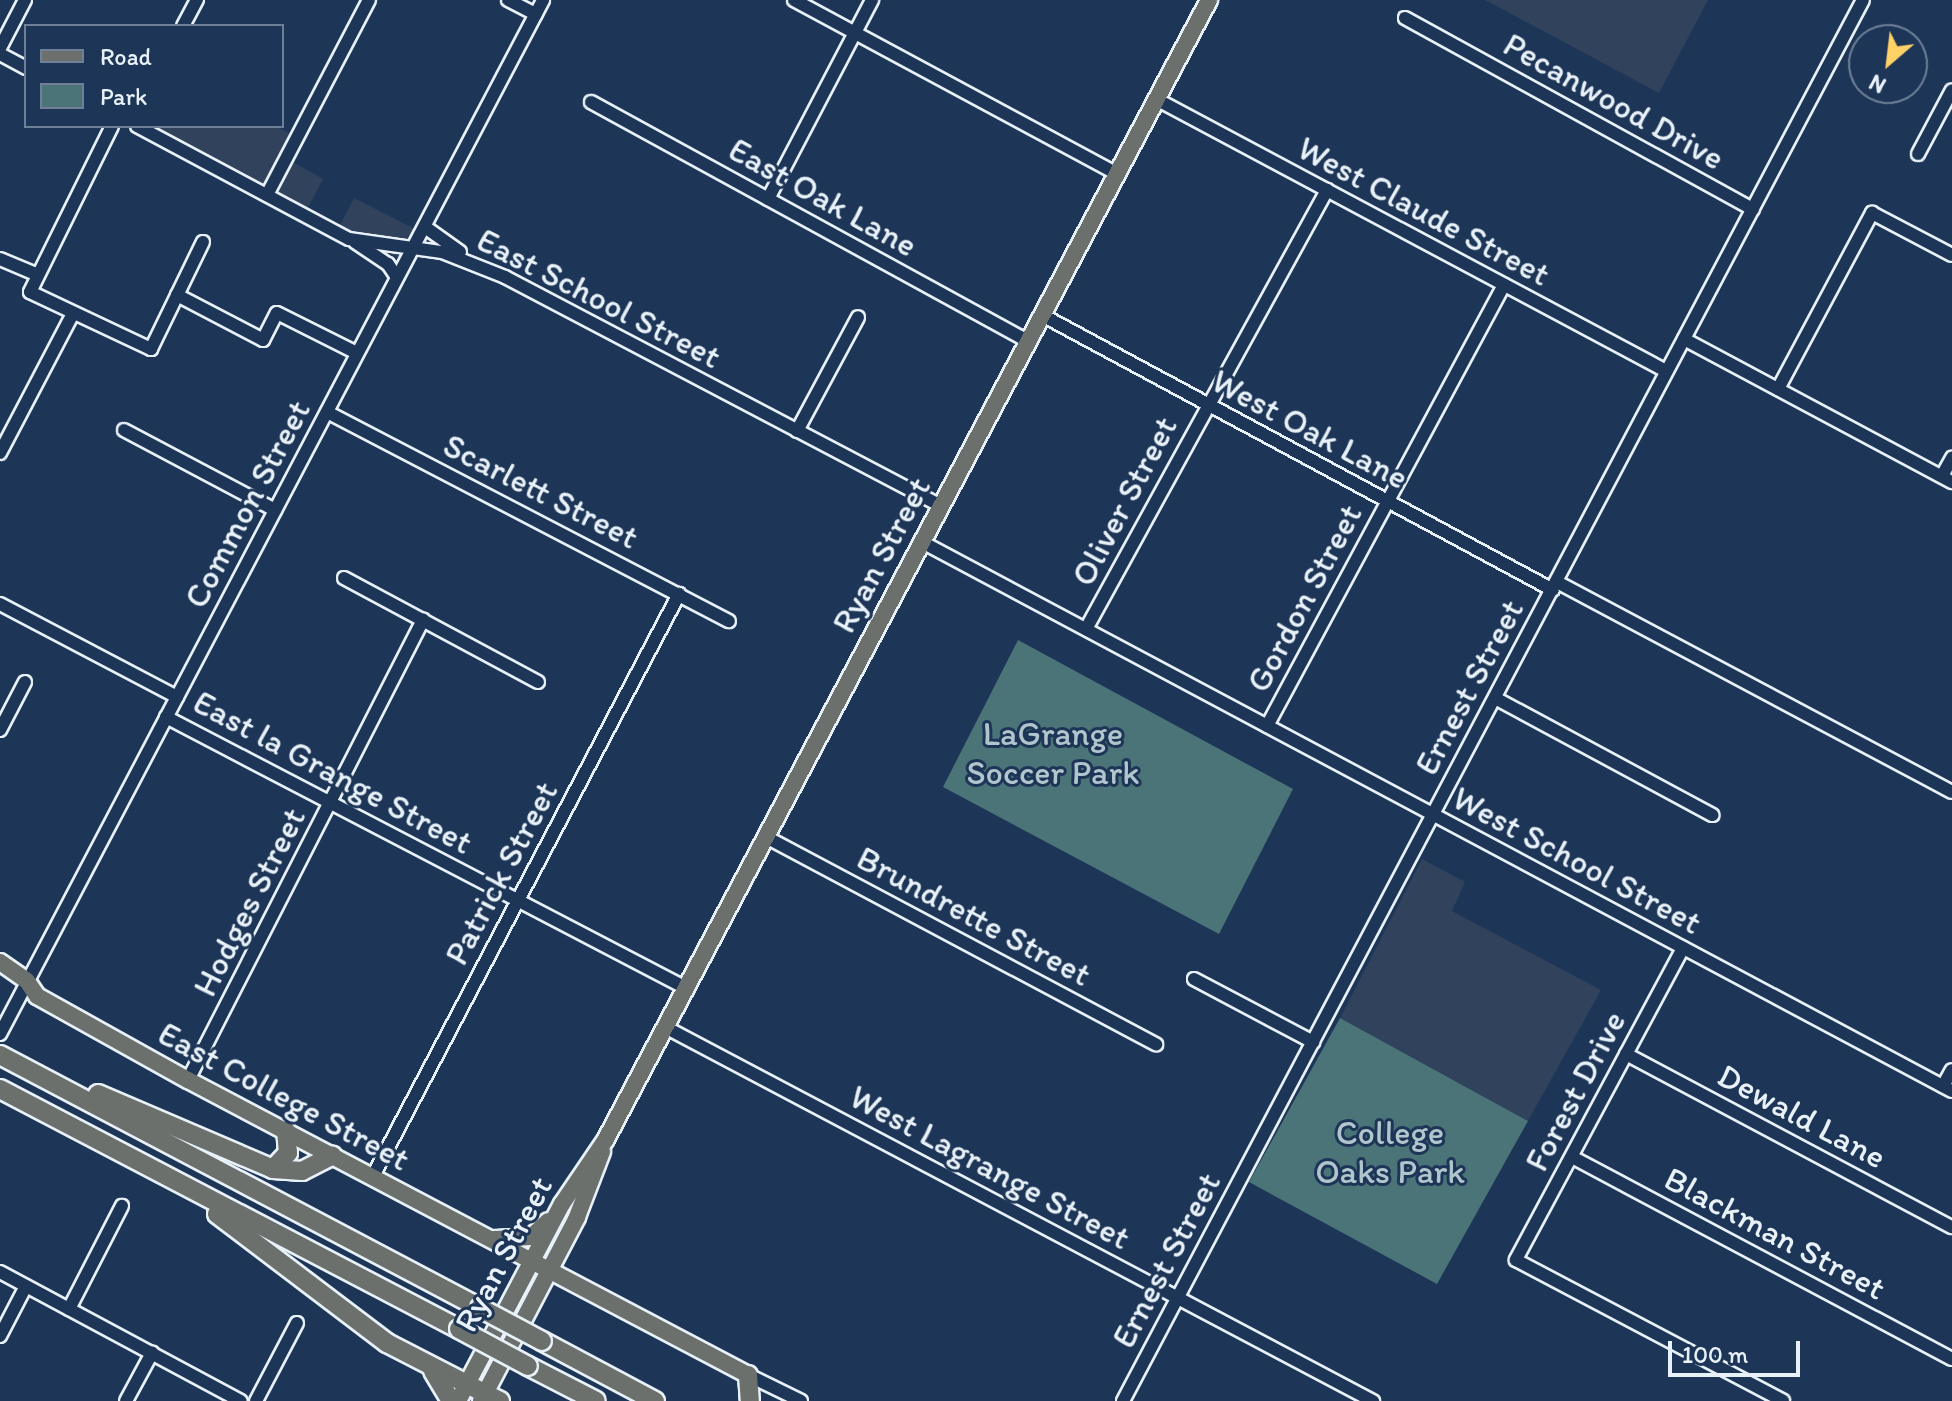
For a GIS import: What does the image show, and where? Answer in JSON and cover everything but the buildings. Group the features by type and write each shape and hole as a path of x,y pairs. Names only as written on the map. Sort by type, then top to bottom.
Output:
{"highway":[{"path":"0,1055 655,1401"},
{"path":"22,1066 51,1074 273,1169 302,1171 332,1156"},
{"path":"2,1090 596,1401"},
{"path":"273,1169 288,1153 286,1131"},
{"path":"126,1155 234,1226 356,1321 462,1392 489,1398"},
{"path":"411,1356 444,1383 451,1401"},
{"path":"748,1375 750,1401"}],"main road":[{"name":"Ryan Street","path":"462,1392 562,1204 606,1139 1209,0"},
{"name":"East College Street","path":"0,962 27,981 37,996 188,1080 748,1375"},
{"name":"Ryan Street","path":"489,1398 577,1217 606,1139"},
{"path":"486,1239 531,1237 562,1204"}],"street":[{"path":"0,48 25,0"},
{"path":"184,24 197,0"},
{"path":"267,195 369,0"},
{"path":"508,0 536,14"},
{"name":"Common Street","path":"0,1034 543,0"},
{"path":"794,0 1117,174"},
{"path":"768,199 872,0"},
{"name":"Ernest Street","path":"1123,1401 1863,0"},
{"name":"Pecanwood Drive","path":"1405,18 1753,209"},
{"path":"0,54 24,67"},
{"path":"1918,154 1952,90"},
{"name":"West Claude Street","path":"1156,99 1666,371"},
{"name":"East Oak Lane","path":"591,102 1028,341"},
{"path":"111,128 30,292 72,315 89,318 151,349 203,242"},
{"name":"East School Street","path":"141,128 349,239 414,245 505,277 941,506"},
{"name":"Oliver Street","path":"1086,629 1327,190"},
{"path":"1778,389 1872,213 1952,255"},
{"path":"425,227 505,277"},
{"path":"349,239 388,264 396,276"},
{"path":"0,259 38,275"},
{"name":"Gordon Street","path":"1267,726 1504,285"},
{"path":"177,295 263,340 277,313 357,353"},
{"path":"0,453 72,315"},
{"name":"West Oak Lane","path":"1042,315 1387,502 1952,792"},
{"path":"797,431 858,317"},
{"path":"1684,339 1947,479 1952,458"},
{"name":"Scarlett Street","path":"327,412 729,621"},
{"path":"0,421 13,428"},
{"path":"124,430 275,510"},
{"name":"West School Street","path":"922,542 1948,1089"},
{"path":"344,578 538,682"},
{"name":"Patrick Street","path":"372,1178 679,594"},
{"name":"East la Grange Street","path":"0,604 177,697"},
{"name":"Hodges Street","path":"188,1080 423,620"},
{"path":"0,730 25,682"},
{"path":"1495,698 1712,815"},
{"name":"East la Grange Street","path":"166,717 686,988"},
{"name":"Brundrette Street","path":"766,837 1156,1044"},
{"name":"Forest Drive","path":"1683,948 1516,1260 1783,1401"},
{"path":"1194,979 1313,1042"},
{"name":"West Lagrange Street","path":"665,1027 1373,1401"},
{"name":"Dewald Lane","path":"1626,1054 1952,1227"},
{"path":"1948,1089 1952,1070"},
{"name":"Blackman Street","path":"1572,1157 1952,1359"},
{"path":"69,1309 122,1206"},
{"path":"0,1272 241,1401"},
{"path":"0,1336 26,1286"},
{"path":"256,1401 297,1323"},
{"path":"126,1401 152,1353"},
{"path":"748,1375 801,1401"}],"shaded area":[{"path":"1485,0 1708,0 1659,93"},
{"path":"154,128 280,128 302,140 291,161 323,179 307,210"},
{"path":"354,198 415,229 399,258 339,227"},
{"path":"1422,859 1465,882 1452,911 1601,990 1528,1121 1340,1018"}],"green space":[{"name":"LaGrange Soccer Park","path":"1018,640 1293,789 1219,934 943,787"},
{"name":"College Oaks Park","path":"1340,1018 1528,1121 1437,1284 1249,1182"}]}
